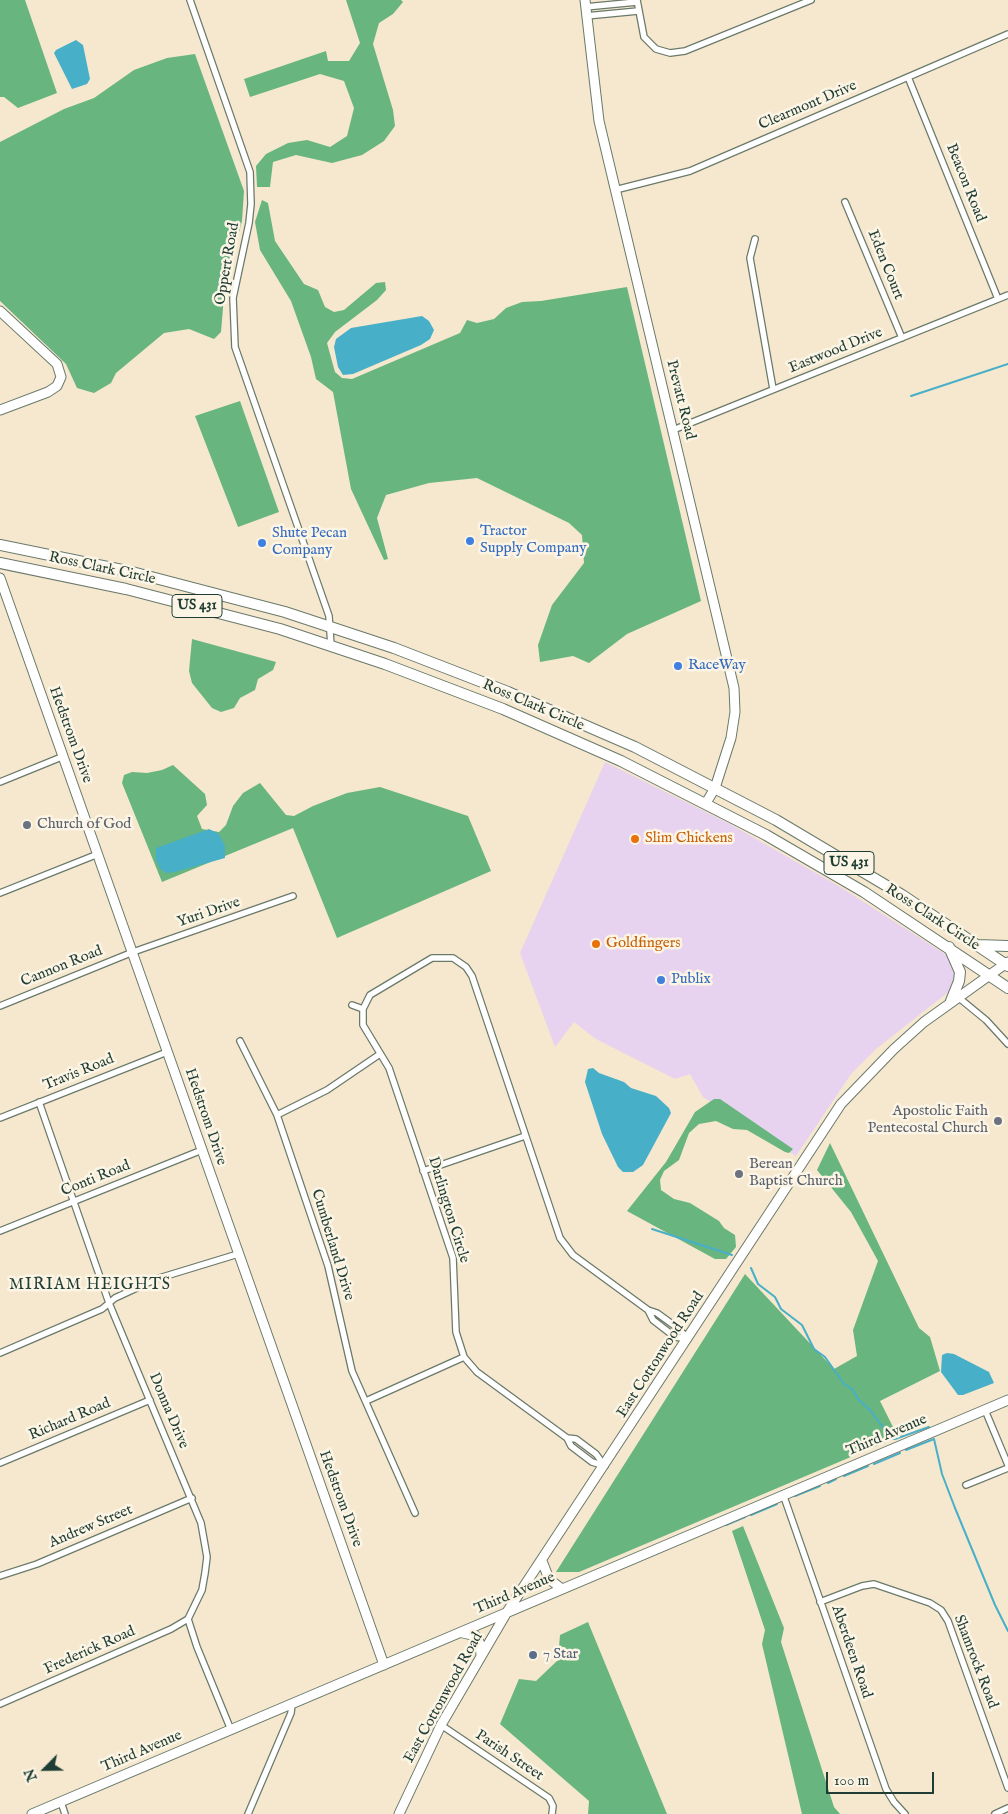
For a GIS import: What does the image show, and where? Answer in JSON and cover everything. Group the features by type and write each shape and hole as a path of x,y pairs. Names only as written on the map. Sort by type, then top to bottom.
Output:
{"highway":[{"name":"Ross Clark Circle","path":"0,545 88,562 193,587 331,627 508,692 627,744 715,788 808,839 902,895 1007,964"},
{"name":"Ross Clark Circle","path":"0,563 86,580 187,604 331,646 503,709 592,748 706,803 790,849 864,892 949,946 1008,988"},
{"path":"503,709 508,692"},
{"path":"790,849 802,848 808,839"},
{"path":"977,945 1008,946"},
{"path":"949,946 960,972 954,999"}],"street":[{"name":"Oppert Road","path":"190,0 250,172 250,214 232,298 236,347 331,627 331,646"},
{"path":"585,8 637,1 642,32 647,42 660,51 675,53 811,0"},
{"path":"585,8 638,11"},
{"name":"Prevatt Road","path":"585,8 599,121 734,688 735,712 731,738 715,788 706,803"},
{"name":"Clearmont Drive","path":"615,190 690,171 1008,34"},
{"name":"Beacon Road","path":"908,77 998,299"},
{"name":"Eden Court","path":"846,202 902,338"},
{"path":"755,239 750,258 773,390"},
{"name":"Eastwood Drive","path":"673,430 1008,294"},
{"path":"0,312 57,364 61,377 57,386 48,392 0,410"},
{"name":"Hedstrom Drive","path":"0,578 384,1665"},
{"path":"0,782 64,756"},
{"path":"0,893 98,854"},
{"name":"Yuri Drive","path":"133,952 293,896"},
{"path":"453,958 456,951"},
{"name":"Cannon Road","path":"0,1006 133,952"},
{"path":"352,1005 363,1009 367,999 374,992 428,960 438,957 453,958 462,964 472,976 558,1232 564,1244 574,1255 648,1310 657,1313 680,1329 688,1339"},
{"name":"East Cottonwood Road","path":"399,1814 441,1725 507,1612 841,1104 894,1048 954,999 1007,964"},
{"path":"954,999 986,1020 1008,1044"},
{"name":"Darlington Circle","path":"363,1009 364,1025 389,1068 453,1258 458,1346 464,1357 477,1372 567,1438 576,1439 583,1444 596,1454 604,1466"},
{"name":"Cumberland Drive","path":"240,1041 277,1115 334,1286 352,1372 415,1513"},
{"name":"Travis Road","path":"0,1118 167,1052"},
{"path":"277,1115 327,1090 380,1054"},
{"name":"Donna Drive","path":"39,1102 110,1303 201,1523 207,1557 202,1590 188,1619"},
{"path":"423,1171 526,1136"},
{"name":"Conti Road","path":"0,1231 202,1150"},
{"path":"0,1353 102,1309 115,1298 156,1279 238,1254"},
{"path":"366,1401 464,1357"},
{"name":"Richard Road","path":"0,1463 150,1400"},
{"name":"Third Avenue","path":"32,1814 1008,1400"},
{"path":"966,1485 1008,1466 984,1410"},
{"name":"Aberdeen Road","path":"783,1494 886,1789 905,1814"},
{"name":"Andrew Street","path":"0,1576 37,1564 192,1498"},
{"path":"542,1561 549,1579 562,1589"},
{"name":"Shamrock Road","path":"820,1602 862,1586 874,1584 930,1604 941,1610 948,1621 1008,1788"},
{"path":"188,1619 197,1647 231,1730"},
{"name":"Frederick Road","path":"0,1704 171,1629 188,1619"},
{"path":"457,1634 467,1633 476,1636 480,1644 481,1656"},
{"path":"248,1814 291,1713 292,1704"},
{"name":"Parish Street","path":"441,1725 549,1798 553,1806 552,1814"},
{"path":"60,1802 65,1814"},
{"path":"995,1814 1008,1808"}],"shaded area":[{"path":"605,762 728,823 842,888 948,956 955,973 955,982 951,990 876,1049 851,1074 796,1156 703,1097 690,1074 675,1079 596,1039 574,1022 555,1047 520,953"}],"green space":[{"path":"0,0 25,0 57,93 18,108 4,97 0,97"},
{"path":"346,0 401,0 403,2 393,14 379,23 373,44 393,110 395,126 384,141 362,155 332,163 296,155 273,162 270,187 257,187 256,166 266,154 288,143 307,140 330,147 347,136 354,108 344,81 320,74 250,97 244,79 326,51 328,61 349,61 360,43"},
{"path":"195,54 244,191 242,221 225,284 221,332 214,339 189,329 164,333 116,373 111,383 94,393 77,388 66,364 0,301 0,142 64,109 94,98 134,70 167,58"},
{"path":"262,200 268,203 275,241 304,284 318,290 325,307 334,312 344,310 376,283 385,282 386,290 377,300 335,332 327,343 335,372 342,378 352,379 460,333 467,320 477,323 494,319 506,308 522,302 541,301 627,287 701,601 627,634 589,663 573,656 540,662 538,645 552,605 584,563 582,535 569,523 477,478 429,483 386,495 377,518 388,559 384,560 351,489 333,392 316,379 311,357 291,301 260,250 255,222"},
{"path":"240,401 279,512 238,527 195,416"},
{"path":"192,639 276,662 273,670 258,679 255,690 240,698 234,708 221,712 212,708 192,683 189,671"},
{"path":"173,765 205,794 207,805 197,816 202,829 219,832 226,825 233,806 243,793 260,783 286,815 294,816 313,806 347,793 380,787 468,816 491,871 337,938 293,828 162,882 122,783 124,775 132,772 147,773 162,770"},
{"path":"714,1099 720,1099 793,1149 789,1153 785,1152 747,1130 733,1129 716,1121 699,1124 689,1133 679,1160 664,1171 660,1180 661,1190 674,1199 690,1203 719,1221 724,1228 735,1235 736,1247 726,1259 715,1259 627,1211 666,1162 695,1112"},
{"path":"830,1143 919,1328 930,1337 940,1371 880,1401 898,1437 579,1572 556,1572 745,1274 834,1369 857,1356 853,1330 878,1261 851,1212 817,1170"},
{"path":"743,1526 784,1628 781,1642 834,1807 840,1814 802,1814 762,1644 765,1630 732,1531"},
{"path":"588,1622 667,1814 588,1814 589,1801 500,1724 519,1679 536,1681 558,1660 560,1635"}],"water":[{"path":"76,40 83,45 90,79 87,84 72,89 54,53 56,50"},
{"path":"422,316 429,321 434,330 430,339 421,345 353,374 343,375 338,367 334,347 336,339 351,328"},
{"path":"209,829 219,834 225,846 225,858 175,872 167,873 161,870 156,860 156,848"},
{"path":"593,1068 599,1073 624,1082 631,1088 656,1096 669,1108 671,1113 643,1165 633,1172 623,1172 618,1167 602,1134 585,1082 588,1069"},
{"path":"947,1353 954,1354 989,1372 994,1383 963,1395 958,1395 941,1372 942,1355"}],"waterway":[{"path":"911,396 1008,364"},
{"path":"652,1229 732,1255"},
{"path":"751,1268 758,1284 775,1297 781,1309 802,1325 814,1349 825,1357 844,1384 852,1389 891,1438 895,1439 929,1427"},
{"path":"906,1450 934,1439 942,1474 955,1508 995,1605 1008,1631"},
{"path":"874,1464 900,1453"},
{"path":"844,1476 868,1466"},
{"path":"828,1483 836,1479"},
{"path":"795,1496 820,1486"},
{"path":"751,1515 777,1504"},
{"path":"726,1525 745,1517"}],"place":[{"name":"Tractor Supply Company","path":"470,541"},
{"name":"Shute Pecan Company","path":"262,543"},
{"name":"RaceWay","path":"678,666"},
{"name":"Church of God","path":"27,825"},
{"name":"Slim Chickens","path":"635,839"},
{"name":"Goldfingers","path":"596,944"},
{"name":"Publix","path":"661,980"},
{"name":"Apostolic Faith Pentecostal Church","path":"998,1121"},
{"name":"Berean Baptist Church","path":"739,1174"},
{"name":"7 Star","path":"533,1655"}],"district":[{"name":"MIRIAM HEIGHTS","path":"90,1286"}]}
